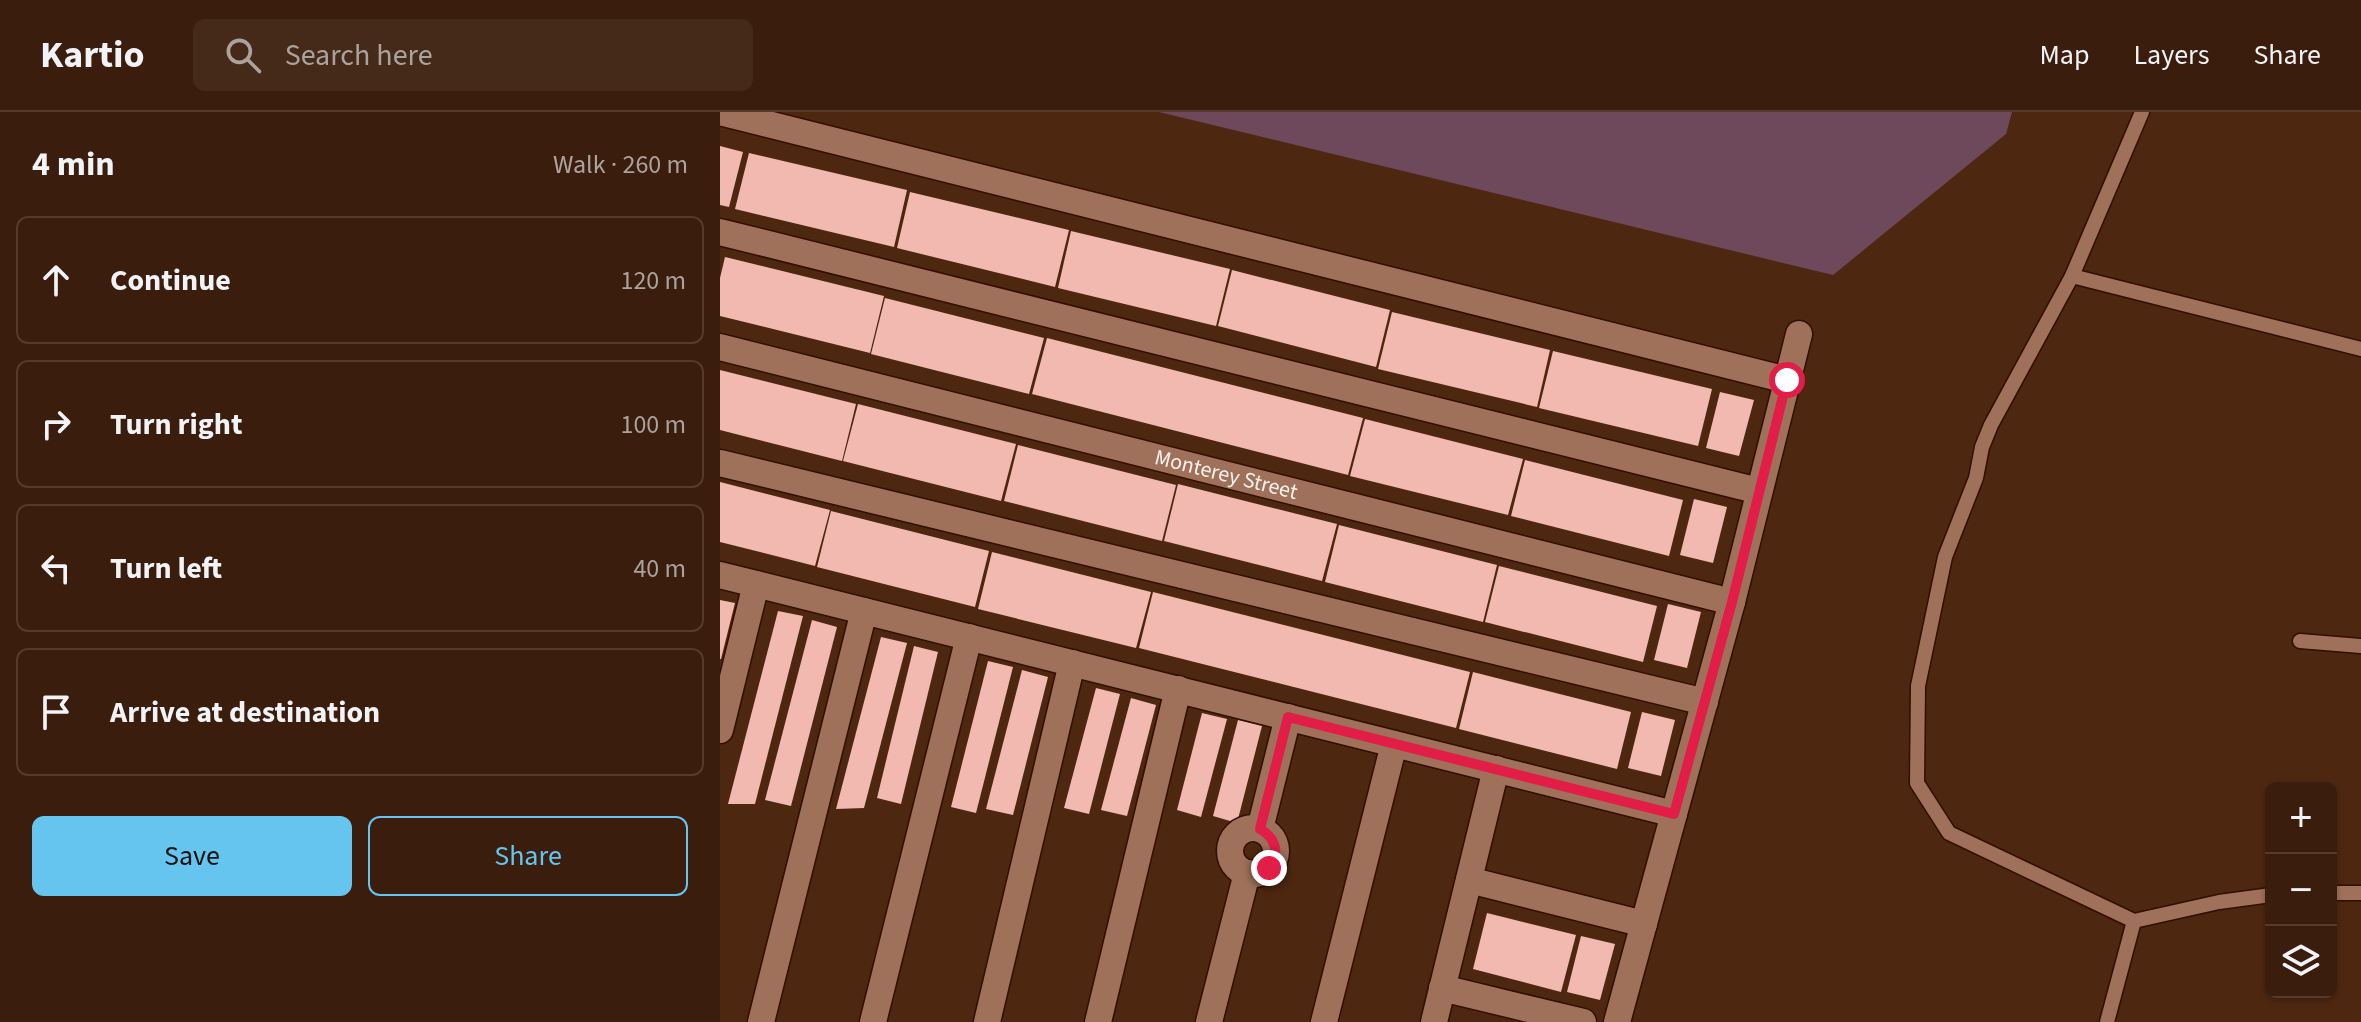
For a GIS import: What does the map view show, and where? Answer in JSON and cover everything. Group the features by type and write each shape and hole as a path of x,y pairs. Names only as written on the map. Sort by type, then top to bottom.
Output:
{"street":[{"path":"720,112 1787,380"},
{"path":"720,232 1759,491"},
{"path":"1617,1022 1732,602 1799,334"},
{"name":"Monterey Street","path":"720,347 1732,602"},
{"path":"720,463 1705,702"},
{"path":"720,575 1674,814"},
{"path":"720,730 725,687 756,584"},
{"path":"761,1022 864,611"},
{"path":"873,1022 969,637"},
{"path":"987,1022 1072,663"},
{"path":"1098,1022 1178,689"},
{"path":"1209,1022 1247,873 1234,864 1230,849 1244,830 1260,829 1288,717"},
{"path":"1324,1022 1394,744"},
{"path":"1434,1022 1496,769"},
{"path":"1469,880 1644,924"},
{"path":"1442,988 1583,1022"}],"lane":[{"path":"2142,112 2072,276 1991,425 1982,447 1976,478 1945,557 1918,686 1917,783 1949,833 2134,921 2219,902 2265,896"},
{"path":"2072,276 2361,349"},
{"path":"2300,641 2361,646"},
{"path":"2337,893 2361,893"},
{"path":"2107,1022 2134,921"}],"shaded area":[{"path":"1159,112 2012,112 2006,134 1833,275"}],"building":[{"path":"720,146 743,152 729,207 720,205"},
{"path":"749,153 907,190 894,247 735,209"},
{"path":"910,192 1069,230 1055,287 897,248"},
{"path":"1071,231 1230,269 1216,326 1058,288"},
{"path":"725,257 884,296 870,353 720,316 720,278"},
{"path":"1232,270 1390,310 1376,367 1218,326"},
{"path":"885,298 1044,338 1029,394 871,354"},
{"path":"1392,312 1550,350 1537,407 1378,369"},
{"path":"1047,338 1363,418 1348,475 1032,394"},
{"path":"1553,351 1712,389 1698,446 1539,408"},
{"path":"720,370 856,404 842,461 720,430"},
{"path":"1720,392 1754,400 1739,456 1706,448"},
{"path":"858,404 1016,444 1001,501 843,461"},
{"path":"1365,419 1523,459 1508,515 1350,476"},
{"path":"1018,445 1176,485 1162,541 1004,501"},
{"path":"1525,460 1683,500 1669,556 1511,516"},
{"path":"720,482 830,510 815,566 720,542"},
{"path":"1178,484 1337,524 1322,581 1164,541"},
{"path":"1694,499 1727,507 1713,563 1680,555"},
{"path":"831,511 989,551 975,607 817,567"},
{"path":"1339,525 1497,565 1483,622 1325,582"},
{"path":"992,552 1151,592 1136,648 978,609"},
{"path":"1499,566 1657,606 1643,662 1485,622"},
{"path":"1153,592 1470,672 1456,728 1139,648"},
{"path":"720,600 735,603 721,659 720,659"},
{"path":"1668,604 1701,612 1687,668 1654,660"},
{"path":"778,611 803,616 755,804 728,804"},
{"path":"812,620 837,627 791,806 765,800"},
{"path":"881,637 907,643 864,808 836,809"},
{"path":"914,646 938,652 901,804 877,798"},
{"path":"988,661 1013,667 976,813 951,807"},
{"path":"1022,670 1048,677 1013,815 986,809"},
{"path":"1473,672 1631,712 1617,769 1459,729"},
{"path":"1096,688 1120,694 1089,814 1064,808"},
{"path":"1131,698 1156,705 1127,816 1101,810"},
{"path":"1642,712 1675,720 1661,776 1628,768"},
{"path":"1202,713 1227,719 1201,817 1177,810"},
{"path":"1238,720 1262,726 1237,823 1213,816"},
{"path":"1487,913 1576,935 1561,992 1473,969"},
{"path":"1581,936 1615,944 1600,1000 1567,992"}],"route":[{"path":"1269,868 1274,862 1275,846 1267,833 1260,829 1288,717 1674,814 1732,602 1787,380"}]}
